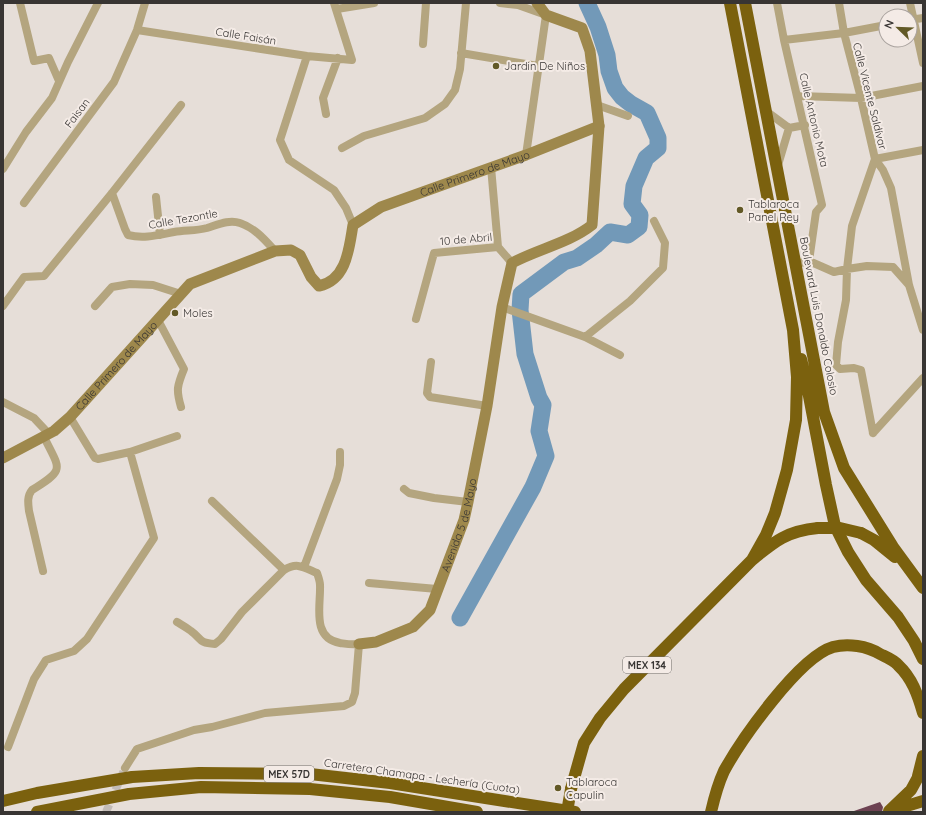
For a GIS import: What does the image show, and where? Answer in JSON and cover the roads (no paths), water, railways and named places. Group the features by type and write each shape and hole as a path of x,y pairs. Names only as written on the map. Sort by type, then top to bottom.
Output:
{"highway":[{"name":"Boulevard Luis Donaldo Colosio","path":"745,3 824,412 844,468 892,547 923,588"},
{"path":"729,5 793,330 805,375 835,526 848,552 866,580 898,617 914,641 923,659"},
{"path":"752,560 766,535 775,513 787,470 796,420 797,377 793,330"},
{"path":"752,560 771,544 788,534 818,528 840,528 861,533 874,540 911,572"},
{"name":"MEX 134","path":"567,812 571,789 584,743 600,718 624,688 752,560"},
{"path":"712,807 723,772 740,744 761,715 793,677 812,658 832,647 851,645 875,651 898,664 911,681 923,713"},
{"path":"918,780 923,756"},
{"path":"887,811 911,790 918,780 923,768"},
{"name":"Carretera Chamapa - Lechería (Cuota)","path":"3,801 132,777 199,773 310,774 390,783 575,812"},
{"name":"MEX 57D","path":"37,812 130,794 201,787 310,789 390,797 477,812"},
{"path":"887,811 923,801"}],"street":[{"path":"20,3 34,62 49,58 60,81"},
{"path":"3,170 26,132 52,98 98,3"},
{"name":"Faisan","path":"24,203 114,82 137,30 145,3"},
{"path":"336,6 374,3"},
{"path":"423,44 426,3"},
{"path":"342,148 364,136 425,118 445,104 455,90 460,69 466,3"},
{"path":"500,3 518,5 582,28 590,51 599,126 592,225 581,234 512,263"},
{"path":"526,155 546,14 537,3"},
{"name":"Calle Antonio Mota","path":"777,3 784,40 805,125 822,205 816,212 809,261"},
{"name":"Calle Vicente Saldívar","path":"839,3 844,33 875,160 883,170 891,188 909,285 923,330"},
{"name":"Calle Faisán","path":"137,30 307,56 352,60 336,6"},
{"path":"784,40 844,33 878,27"},
{"path":"918,44 923,64"},
{"path":"461,53 538,66"},
{"name":"Calle Primero de Mayo","path":"3,458 47,435 62,425 190,284 275,251 291,250 300,255 310,277 319,286 327,284 335,279 342,270 349,249 352,224 346,208 334,190 289,160 280,140 307,56"},
{"path":"326,114 324,98 338,58"},
{"path":"798,96 861,98 923,86"},
{"path":"3,306 24,278 44,276 181,105"},
{"path":"597,105 628,116"},
{"path":"766,111 789,128 805,125"},
{"name":"Calle Primero de Mayo","path":"352,224 382,207 526,155 599,126"},
{"path":"776,169 789,128"},
{"path":"923,150 875,160 852,226 847,269 846,300 838,342 836,364 840,369 854,368 861,370 873,433 923,378"},
{"path":"491,167 498,247"},
{"name":"Calle Tezontle","path":"112,193 128,235 160,236 174,232 207,228 222,223 239,222 258,233 275,251"},
{"path":"156,197 160,236"},
{"path":"585,337 630,301 663,268 665,243 654,221"},
{"name":"10 de Abril","path":"416,319 434,253 498,247 512,263"},
{"path":"796,264 809,261 834,272 867,266 893,267 909,285"},
{"name":"Avenida 5 de Mayo","path":"304,567 317,572 320,583 319,617 323,634 334,642 351,645 376,642 413,627 430,610 464,520 487,406 502,308 512,263"},
{"path":"95,306 112,287 130,284 153,285 181,294"},
{"path":"502,308 585,337 620,355"},
{"path":"158,320 184,369 179,381 177,393 181,407"},
{"path":"431,362 427,393 430,397 487,406"},
{"path":"3,402 34,418 47,435 57,463 57,471 53,476 32,490 28,502 43,571"},
{"path":"70,417 95,458 98,459 130,452 177,436"},
{"path":"8,747 34,679 46,660 74,651 87,639 154,538 130,452"},
{"path":"177,622 192,632 199,640 206,644 215,644 221,639 242,612 284,570 290,566 297,565 304,567 336,479 340,465 340,452"},
{"path":"404,489 409,493 468,502"},
{"path":"212,501 284,570"},
{"path":"369,583 437,589"},
{"path":"125,768 137,749 194,730 212,727 265,713 344,706 352,702 355,693 358,644"}],"waterway":[{"path":"460,618 533,487 546,456 539,431 543,405 539,398 525,354 520,310 521,294 564,262 577,258 596,245 610,232 628,235 639,227 640,215 632,204 634,186 646,158 658,148 658,138 647,113 622,97 615,88 609,71 607,55 598,27 587,3"}],"tunnel":[{"path":"106,812 125,768"}],"place":[{"name":"Jardin De Niños","path":"496,66"},
{"name":"Tablaroca Panel Rey","path":"740,210"},
{"name":"Moles","path":"175,313"},
{"name":"Tablaroca Capulin","path":"558,788"}]}
